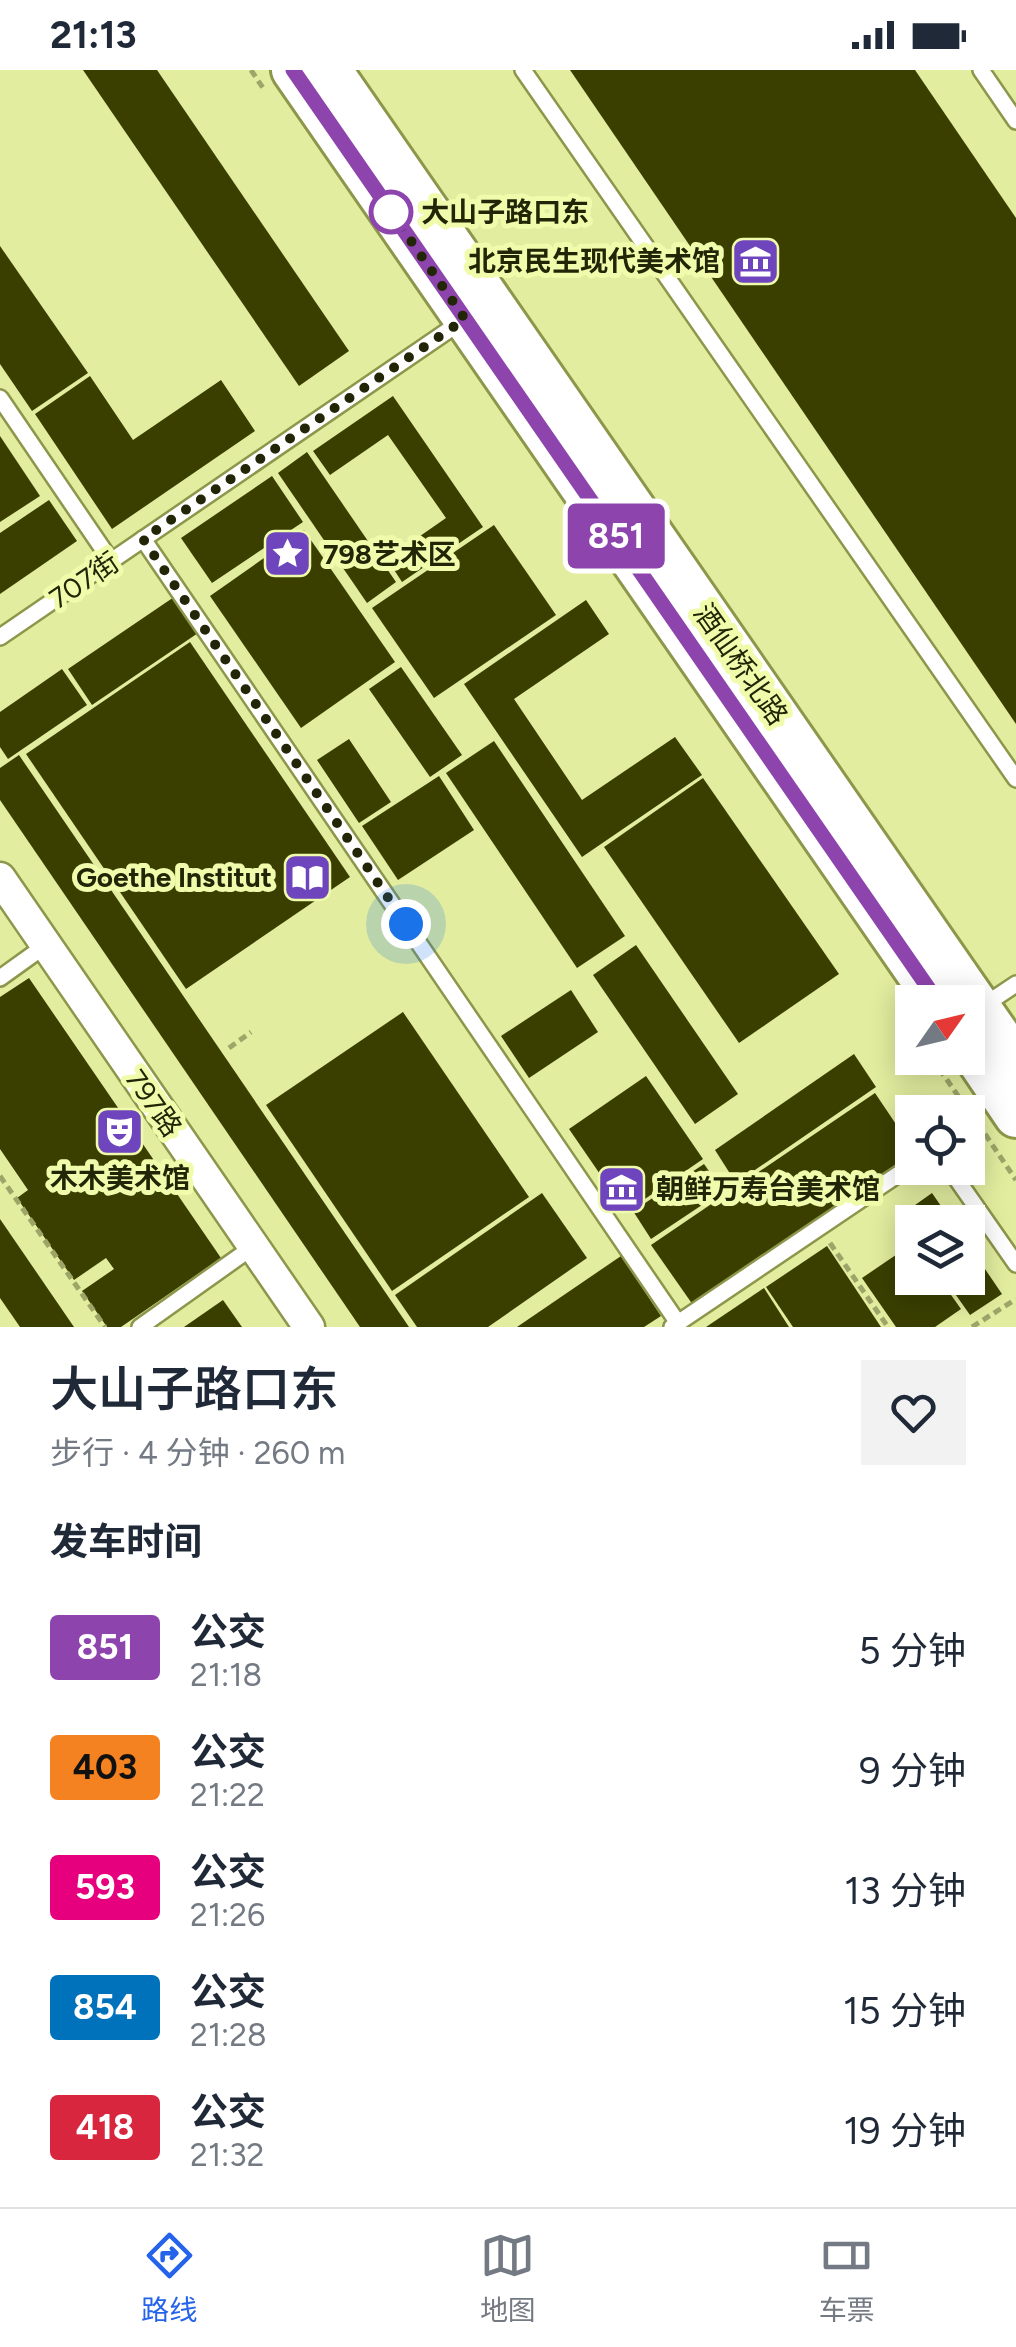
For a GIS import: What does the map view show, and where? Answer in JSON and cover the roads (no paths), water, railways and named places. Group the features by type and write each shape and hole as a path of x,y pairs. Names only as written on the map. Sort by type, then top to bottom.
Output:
{"street":[{"name":"酒仙桥北路","path":"294,70 465,319 938,985"},
{"name":"酒仙桥北路","path":"330,70 939,985"},
{"name":"797路","path":"0,878 310,1327"},
{"name":"酒仙桥北路","path":"985,1036 1016,1060"},
{"name":"酒仙桥北路","path":"985,1060 1016,1116"}],"lane":[{"path":"523,70 1016,780"},
{"path":"981,70 1016,121"},
{"name":"707街","path":"0,637 465,319"},
{"path":"0,398 112,561"},
{"path":"143,539 675,1325 895,1177"},
{"path":"0,978 46,946"},
{"path":"985,1004 1016,984"},
{"path":"961,1185 1016,1264"},
{"path":"140,1327 254,1246"}],"place":[{"name":"大山子路口东","path":"391,212"},
{"name":"北京民生现代美术馆","path":"755,261"},
{"name":"798艺术区","path":"288,554"},
{"name":"Goethe Institut","path":"307,877"},
{"name":"木木美术馆","path":"120,1131"},
{"name":"朝鲜万寿台美术馆","path":"621,1189"}]}
